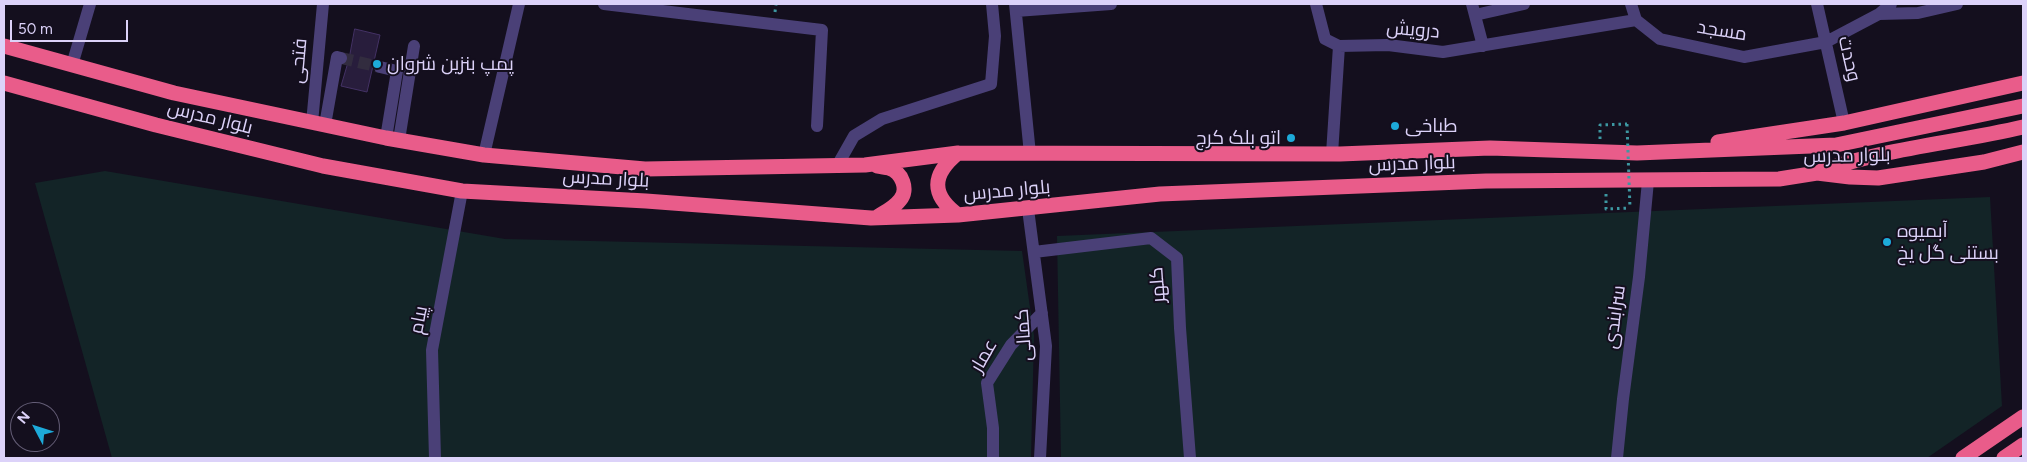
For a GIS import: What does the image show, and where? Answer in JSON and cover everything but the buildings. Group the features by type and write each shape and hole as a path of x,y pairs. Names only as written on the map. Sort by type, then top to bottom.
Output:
{"highway":[{"name":"بلوار مدرس","path":"4,46 174,93 392,139 484,154 645,169 865,165 958,153 1332,154 1490,148 1638,153"},
{"name":"بلوار مدرس","path":"4,83 156,125 323,166 462,191 646,201 875,218 958,216 1160,194 1486,181 1779,179 1817,173 1850,178 1878,178 1984,162 2023,152"},
{"path":"1638,153 1844,123 2023,83"},
{"path":"1638,153 1836,145 2023,106"},
{"path":"1817,173 1855,159 1887,152 2023,128"},
{"path":"958,153 946,163 937,180 939,197 958,216"},
{"path":"1984,162 2023,162"},
{"path":"865,165 894,170 899,173 904,187 902,199 892,208 875,218"},
{"path":"1963,458 2023,417"},
{"path":"2004,458 2023,445"}],"street":[{"path":"72,64 90,4"},
{"name":"فتحی","path":"318,124 323,4"},
{"path":"484,154 519,4"},
{"path":"604,4 822,30 817,126"},
{"path":"837,166 854,136 882,119 991,84 994,36 992,4"},
{"path":"1030,154 1016,8 1111,4"},
{"path":"1316,4 1325,39 1339,46 1332,154"},
{"path":"1483,46 1474,10 1524,4"},
{"path":"1631,4 1636,20"},
{"name":"وحدت","path":"1817,4 1844,123"},
{"path":"1879,14 1891,4"},
{"path":"1879,14 1918,13 1957,4"},
{"name":"مسجد","path":"1636,20 1660,39 1744,57 1826,42 1879,14"},
{"name":"درویش","path":"1339,46 1388,45 1443,52 1636,20"},
{"path":"392,139 414,46"},
{"name":"فتحی","path":"318,124 337,57 341,58"},
{"path":"380,67 397,71 392,139"},
{"name":"سرابندی","path":"1617,458 1639,277 1648,181"},
{"name":"پیام","path":"435,458 432,350 462,191"},
{"name":"کمالی","path":"1028,209 1046,346 1040,458"},
{"name":"کلهر","path":"1034,252 1151,238 1177,258 1180,328 1190,458"},
{"name":"عمار","path":"993,458 993,428 987,382 1011,345 1042,314"}],"path":[{"path":"1600,126 1626,124 1630,208 1606,209"}],"shaded area":[{"path":"105,171 505,239 1022,251 1034,336 1031,458 112,458 35,183"},
{"path":"1990,197 2002,406 1927,458 1061,458 1057,236"}],"tunnel":[{"path":"341,58 380,67"}],"place":[{"name":"پمپ بنزین شروان","path":"377,64"},
{"name":"طباخی","path":"1395,126"},
{"name":"اتو بلک کرج","path":"1291,138"},
{"name":"آبمیوه بستنی گل یخ","path":"1887,242"}]}
